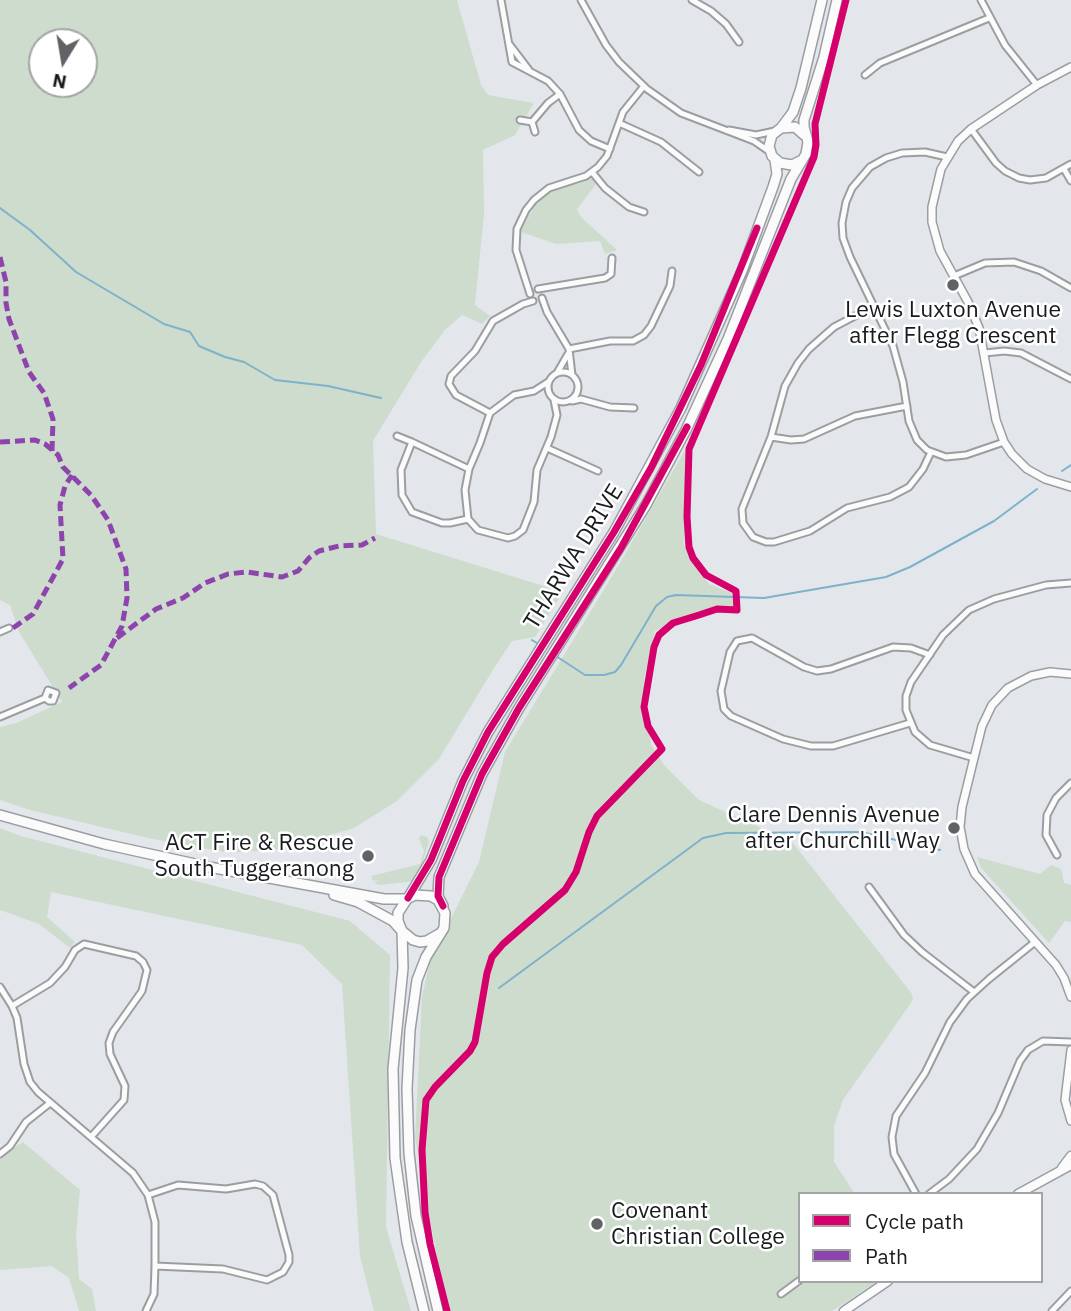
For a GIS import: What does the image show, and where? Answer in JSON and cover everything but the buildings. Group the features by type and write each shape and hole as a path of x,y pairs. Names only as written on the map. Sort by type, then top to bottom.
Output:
{"main road":[{"path":"822,0 793,111 770,140 773,156 780,163 792,165 803,160 808,148 804,120 818,78 837,0"},
{"path":"779,129 795,127 806,136"},
{"name":"THARWA DRIVE","path":"408,898 431,860 481,745 614,532 681,408 742,271 773,187 777,174 773,156"},
{"name":"THARWA DRIVE","path":"443,906 438,896 439,877 466,808 503,733 621,548 685,430 733,329 791,179 803,160"},
{"path":"0,815 104,844 299,885 384,899 423,894 438,900 443,906 446,921 417,980 410,1030 407,1110 411,1174 420,1236 438,1311"},
{"path":"299,885 358,902 381,914 407,936 420,942 439,934"},
{"path":"408,898 398,912 403,968 396,1028 393,1115 397,1179 407,1242 424,1311"},
{"path":"1057,1172 1071,1156"},
{"path":"1022,1192 1071,1165"},
{"path":"844,1311 885,1283"}],"street":[{"path":"501,0 512,62 548,81 560,94 582,134 610,149"},
{"path":"581,0 606,45 644,86 681,113 754,141 773,156"},
{"path":"692,0 726,24 739,42"},
{"path":"981,0 1011,53 1037,85"},
{"path":"865,75 880,63 989,18"},
{"path":"510,44 529,70"},
{"path":"1071,67 1037,85 971,129 947,157 934,191 932,222 940,251 972,310 985,353 996,420 1004,442 1027,469 1045,479 1071,487"},
{"path":"569,350 564,363 548,382 534,391 514,395 490,413 469,469 465,490 468,519 478,530 508,538 519,534 531,513 537,470 547,449 557,415 576,396 578,389 572,374 569,350 536,298 518,262 517,229 526,210 549,188 592,172 603,162 623,113 644,86"},
{"path":"532,122 548,103 560,94"},
{"path":"520,120 532,122"},
{"path":"532,122 535,132"},
{"path":"618,123 661,142 699,172"},
{"path":"719,128 756,135 779,129"},
{"path":"971,129 996,163 1004,171 1019,178 1041,179 1071,164"},
{"path":"947,157 912,152 891,156 870,167 852,188 844,209 843,238 893,346 912,431 920,444 931,452 956,457 1004,442"},
{"path":"1064,169 1071,181"},
{"path":"592,172 605,188 629,207 644,212"},
{"path":"525,278 537,288 605,278 611,274 612,258"},
{"path":"954,276 985,263 1014,262 1041,271 1071,288"},
{"path":"569,350 610,341 633,341 643,335 651,326 670,286 672,271"},
{"path":"490,413 456,395 451,389 450,380 475,351 493,321 536,298 551,286"},
{"path":"536,298 537,288"},
{"path":"536,298 537,288"},
{"path":"874,306 834,327 808,349 785,386 771,437 742,509 743,523 754,538 766,542 810,531 847,508 900,493 917,479 931,452"},
{"path":"985,353 1021,353 1071,379"},
{"path":"556,373 572,374"},
{"path":"548,382 557,415"},
{"path":"578,389 589,401"},
{"path":"534,391 568,402 589,401 610,407 634,408"},
{"path":"771,437 804,439 818,435 855,416 907,407"},
{"path":"397,436 469,469"},
{"path":"412,442 401,474 402,495 412,512 450,523 468,519"},
{"path":"547,449 598,471"},
{"path":"974,758 930,745 922,739 909,723 905,705 907,691 930,654 958,619 981,603 1046,584 1071,583"},
{"path":"0,632 9,628"},
{"path":"909,723 832,746 811,746 783,739 731,716 724,709 721,691 730,652 737,641 751,638 804,667 817,671 831,669 893,647 911,648 930,654"},
{"path":"1071,674 1044,673 1031,676 1008,688 992,705 974,758 960,827 964,849 975,874 1060,972 1071,998"},
{"path":"0,718 45,698"},
{"path":"1057,856 1046,835 1047,816 1056,798 1071,783"},
{"path":"869,887 904,935 974,992"},
{"path":"915,1192 894,1154 891,1138 899,1111 925,1073 950,1022 974,992 1035,942"},
{"path":"12,1006 50,983 65,967 75,950 84,944 136,956 143,961 146,978 142,991 113,1032 109,1043 110,1054 125,1086 124,1100 91,1137"},
{"path":"0,987 19,1024 28,1076 37,1092 133,1173 148,1195 155,1223 155,1266 154,1294 146,1311"},
{"path":"932,1192 949,1179 977,1149 999,1113 1020,1061 1028,1050 1043,1041 1071,1042"},
{"path":"1071,1050 1065,1100 1071,1121"},
{"path":"1067,1085 1071,1098"},
{"path":"0,1154 10,1146 26,1122 50,1104"},
{"path":"148,1195 178,1185 226,1189 256,1184 263,1186 273,1195 289,1255 289,1262 283,1272 267,1280 223,1269 155,1266"},
{"path":"781,1294 798,1281"},
{"path":"1052,1311 1061,1298 1071,1291"}],"green space":[{"path":"0,0 457,0 481,85 488,95 534,103 515,135 483,150 484,214 475,305 490,316 482,324 462,315 445,330 421,362 373,441 376,534 563,592 535,637 512,641 439,759 397,801 354,828 283,849 230,853 148,838 30,810 0,800 0,727 16,723 62,702 19,632 10,605 0,600"},
{"path":"591,178 597,183 577,209 581,217 617,250 605,254 600,241 556,244 521,232 534,206 546,194"},
{"path":"685,450 684,545 709,584 734,594 734,607 693,613 655,631 644,679 651,744 664,765 699,800 792,842 912,994 913,1000 843,1100 834,1126 834,1162 854,1192 798,1192 798,1283 875,1283 832,1311 447,1311 415,1138 422,997 430,961 479,862 505,752"},
{"path":"0,828 21,836 350,921 390,955 386,1227 411,1311 374,1311 360,1256 342,984 302,945 51,892 47,917 75,942 70,948 39,924 0,910"},
{"path":"421,835 427,837 429,842 423,865 415,881 380,885 374,883 379,880 373,881 371,876 420,864 424,851 419,838"},
{"path":"977,857 1040,874 1051,865 1061,869 1064,883 1071,885 1071,922 1065,921 1049,943 981,868"},
{"path":"23,1142 80,1190 76,1234 79,1279 92,1289 96,1311 79,1311 69,1278 52,1266 0,1270 0,1157"}],"waterway":[{"path":"0,208 30,230 76,272 164,324 190,332 199,346 244,362 275,380 328,386 381,398"},
{"path":"1062,471 1071,465"},
{"path":"556,656 585,675 615,672 656,606 667,597 764,598 886,577 910,567 994,521 1037,489"},
{"path":"532,640 540,645"},
{"path":"499,988 703,838 726,833 861,832 940,850"}],"marked path":[{"path":"0,257 6,282 9,319 29,372 44,393 53,419 52,451"},
{"path":"0,442 35,440 45,444 58,455 63,467 91,495 108,520 126,569 127,598 122,626 101,665 69,688"},
{"path":"13,628 33,614 63,559 60,505 65,486 72,475"},
{"path":"117,638 156,609 228,574 247,572 282,577 298,571 319,551 339,546 362,545 375,538"}],"cycle path":[{"path":"447,1311 425,1212 422,1150 426,1100 475,1042 492,957 503,944 565,890 576,872 597,816 662,749 648,726 644,707 654,647 659,635 673,623 717,609 737,610 736,591 706,575 693,558 689,547 689,449 814,157 815,124 846,0"},
{"path":"408,898 431,860 463,781 488,732 614,532 651,468 701,365 757,228"},
{"path":"443,906 438,896 439,877 482,774 519,708 621,548 687,427"}],"place":[{"name":"Lewis Luxton Avenue after Flegg Crescent","path":"953,285"},
{"name":"Clare Dennis Avenue after Churchill Way","path":"954,828"},
{"name":"ACT Fire & Rescue South Tuggeranong","path":"368,856"},
{"name":"Covenant Christian College","path":"597,1224"}]}
